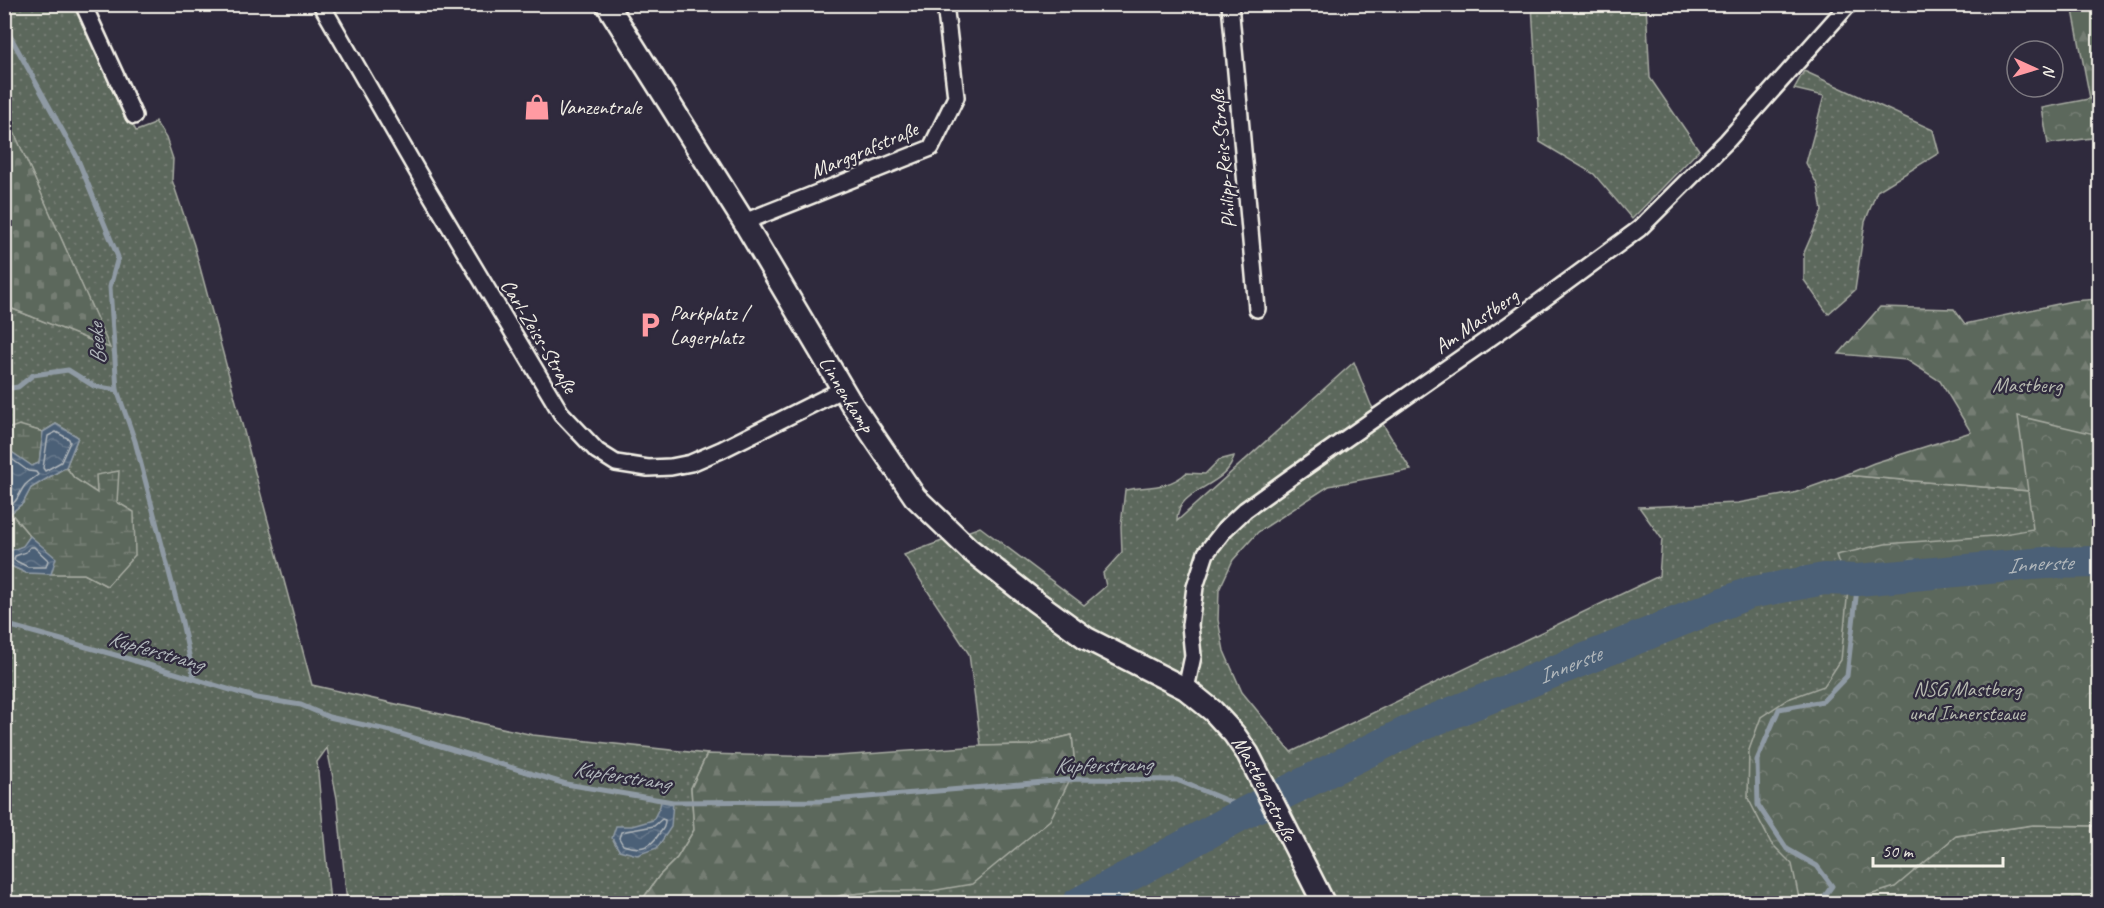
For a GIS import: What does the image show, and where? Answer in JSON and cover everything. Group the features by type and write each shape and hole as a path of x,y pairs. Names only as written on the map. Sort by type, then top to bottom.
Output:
{"main road":[{"name":"Linnenkamp","path":"607,4 744,222 843,389 915,497 969,549 1086,638 1186,689"},
{"name":"Mastbergstraße","path":"1186,689 1213,711 1248,754 1324,903"}],"street":[{"path":"83,4 134,116"},
{"name":"Carl-Zeiss-Straße","path":"321,4 416,170 561,413 597,451 616,463 648,468 691,463 843,389"},
{"name":"Marggrafstraße","path":"744,222 931,148 956,97 945,4"},
{"name":"Philipp-Reis-Straße","path":"1230,4 1257,309"},
{"name":"Am Mastberg","path":"1186,689 1193,656 1191,625 1195,586 1206,553 1226,529 1245,510 1507,326 1639,229 1727,141 1849,4"}],"green space":[{"path":"5,5 74,5 136,131 152,125 155,121 166,138 173,159 172,180 194,245 312,685 533,735 707,754 691,788 694,830 677,858 659,876 642,900 645,903 347,903 337,798 327,748 317,762 330,903 5,903 4,563 26,573 84,574 107,586 97,494 74,478 66,467 78,437 56,424 43,432 20,426 5,430 5,306 109,347 5,112"},
{"path":"1532,5 1646,5 1650,78 1699,150 1632,219 1594,174 1540,142"},
{"path":"2072,5 2088,5 2099,13 2099,145"},
{"path":"1804,71 1933,130 1939,153 1877,191 1865,222 1855,290 1828,314 1804,280 1804,253 1822,211 1818,186 1806,163 1824,96 1794,89"},
{"path":"2099,97 2099,137 2048,144 2042,108"},
{"path":"5,112 110,348 5,306"},
{"name":"Mastberg","path":"2099,299 2099,497 1845,475 1874,463 1971,432 1940,381 1907,360 1839,354 1880,307 1954,309 1965,324 2072,301"},
{"path":"1354,362 1371,405 1411,470 1329,486 1258,532 1233,560 1219,590 1218,620 1224,651 1242,692 1291,752 1659,576 1662,539 1639,507 1738,503 1794,493 1845,475 2099,497 1956,836 2033,825 2099,826 2099,896 2054,904 819,904 842,895 882,891 1075,769 1072,735 1031,745 981,746 969,654 904,555 980,527 1084,605 1106,586 1103,573 1122,552 1121,526 1125,490 1165,484 1186,473 1205,474 1219,460 1234,456 1230,467 1222,475 1185,501 1179,510 1177,521"},
{"name":"NSG Mastberg und Innersteaue","path":"2018,416 2099,435 2099,826 2033,825 1956,836 1895,887 1844,903 1800,903 1792,864 1771,843 1748,798 1749,750 1761,717 1788,699 1824,686 1841,660 1848,589 1836,555 1885,544 1993,536 2033,529"},
{"path":"19,425 43,432 39,463 32,466 13,453 5,456 5,430"},
{"path":"66,467 74,478 97,493 96,475 119,471 117,502 134,512 135,555 107,586 84,574 51,574 55,558 30,536 11,513 23,503 31,488"},
{"path":"5,513 11,513 30,536 24,546 5,553"},
{"path":"1072,735 1075,769 1050,820 972,884 931,891 882,891 842,895 819,903 645,904 642,900 659,876 677,858 694,830 691,788 707,754 823,757 981,746 1031,745"}],"water":[{"path":"56,424 78,437 66,467 31,488 23,503 11,513 5,513 5,456 13,453 32,466 39,463 43,432"},
{"path":"30,536 56,558 51,574 26,573 5,563 5,553 23,546"},
{"path":"661,800 673,802 671,827 657,848 637,855 619,850 612,838 616,826 632,826 653,820"}],"waterway":[{"name":"Beeke","path":"4,25 76,155 118,257 110,287 117,390 135,441 182,622 194,678"},
{"path":"4,389 18,387 33,375 68,370 94,386 117,390"},
{"name":"Innerste","path":"1077,904 1250,810 1419,726 1749,593 1824,579 1858,580 2044,563 2100,562"},
{"path":"1819,904 1832,886 1817,866 1787,849 1758,805 1757,760 1779,709 1823,701 1847,676 1858,580"},
{"name":"Kupferstrang","path":"4,624 257,698 301,705 329,717 391,731 566,784 673,802 821,801 1078,779 1177,780 1250,810"}],"place":[{"name":"Vanzentrale","path":"537,107"},
{"name":"Parkplatz / Lagerplatz","path":"650,325"}]}
